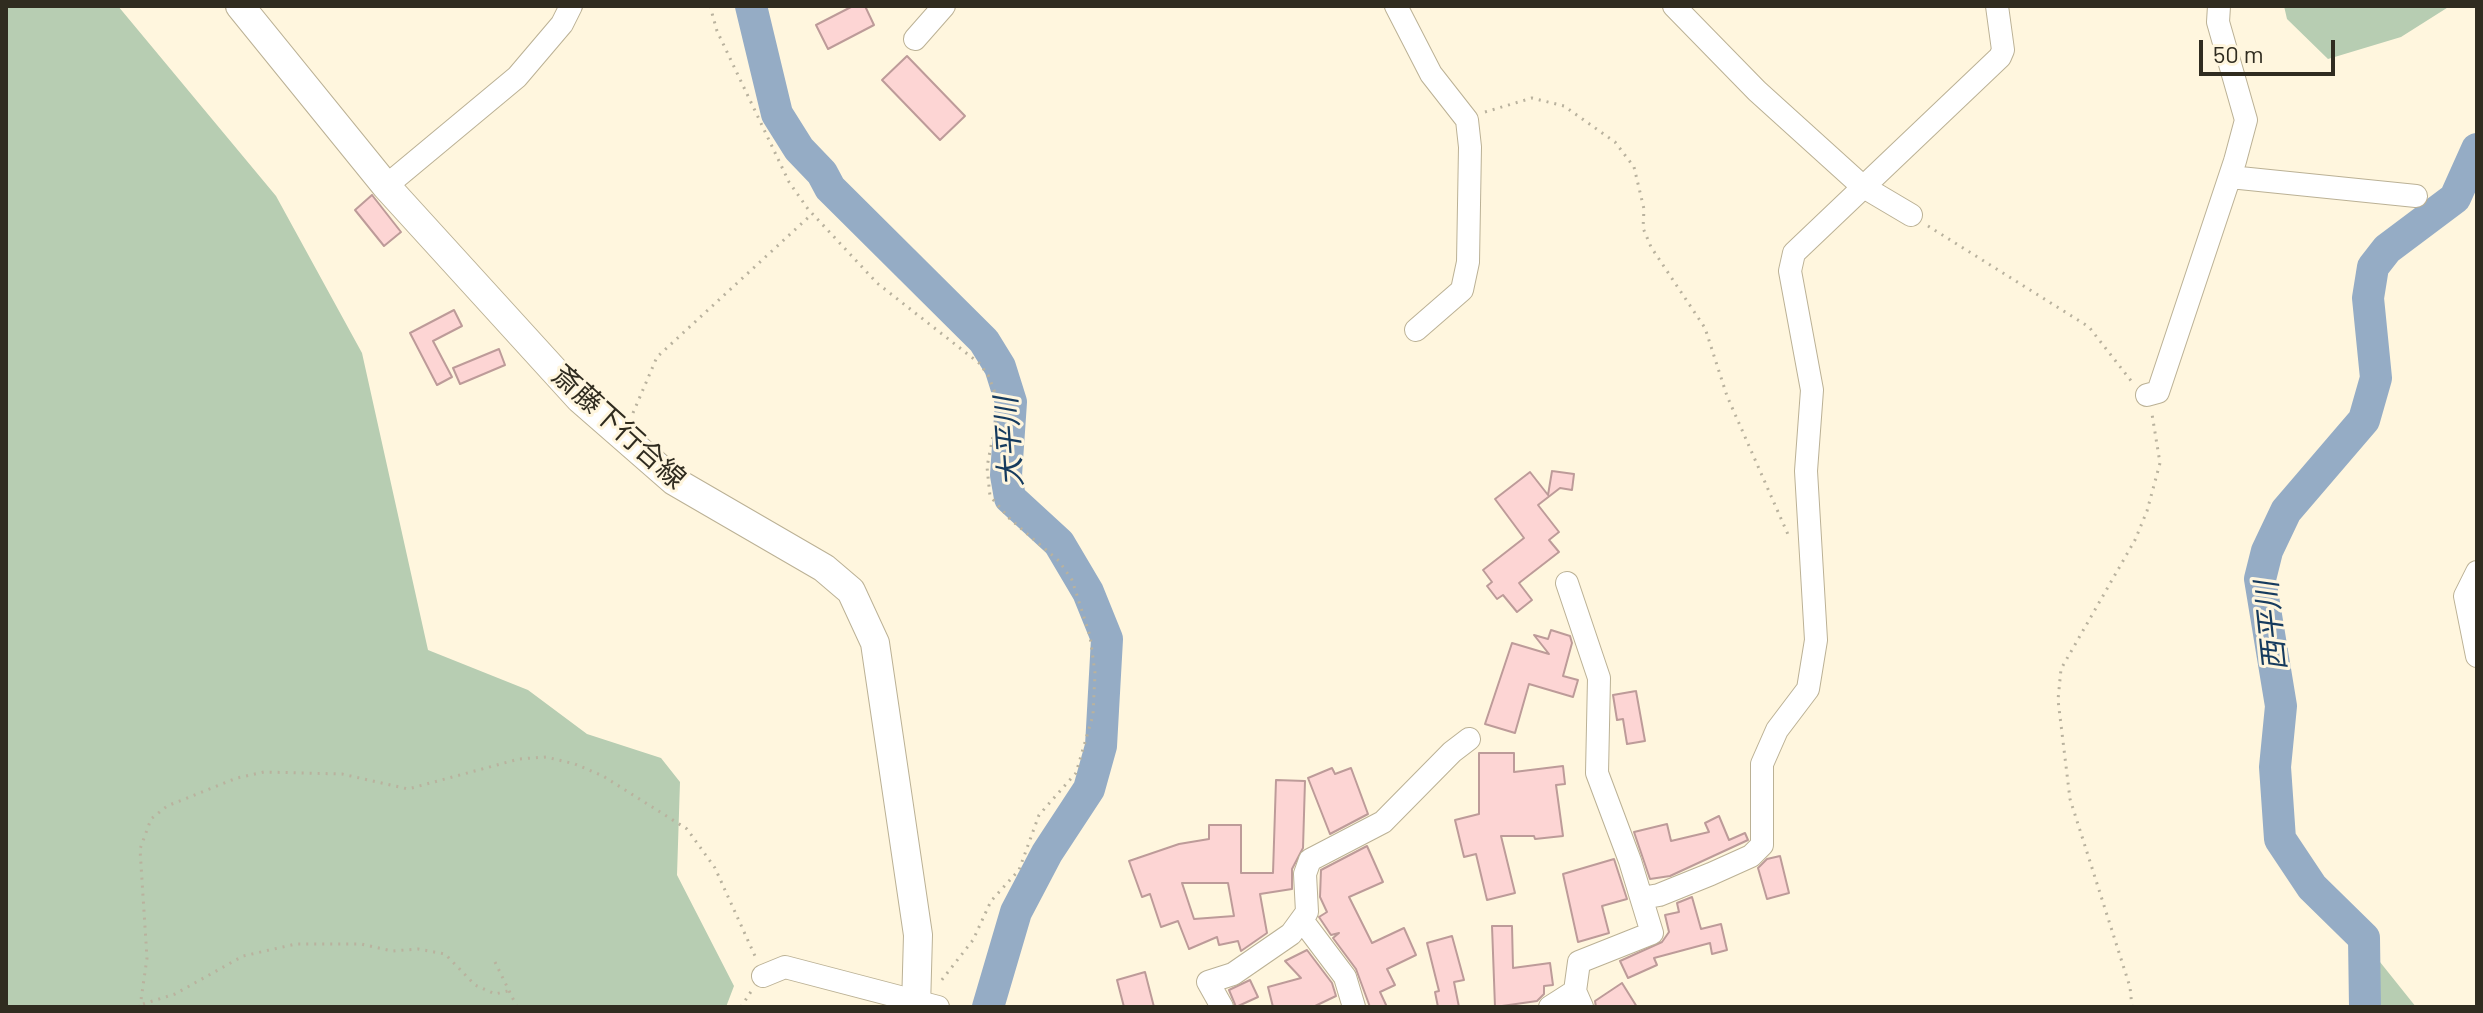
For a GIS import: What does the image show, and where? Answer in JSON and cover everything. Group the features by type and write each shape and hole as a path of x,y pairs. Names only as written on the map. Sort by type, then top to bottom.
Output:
{"main road":[{"name":"斎藤下行合線","path":"240,6 386,186 580,399 674,481 841,579 857,602 875,643 916,920 925,1006"}],"street":[{"path":"386,186 517,77 562,24 571,6"},
{"path":"915,39 944,6"},
{"path":"1396,6 1431,74 1467,120 1471,216 1468,262 1462,290 1416,330"},
{"path":"1674,6 1757,91 1862,186 1911,215"},
{"path":"1642,898 1659,895 1711,874 1751,856 1762,845 1762,764 1777,730 1808,689 1816,640 1806,471 1812,390 1790,271 1794,253 2000,57 2003,50 1997,6"},
{"path":"2147,395 2158,392 2246,120 2218,22 2219,6"},
{"path":"2230,177 2416,196"},
{"path":"2477,572 2465,596 2477,656"},
{"path":"1550,1007 1578,999 1579,962 1652,933 1597,773 1599,678 1567,583"},
{"path":"1222,1007 1208,982 1233,974 1281,943 1302,920 1307,912 1305,874 1310,860 1383,822 1452,752 1469,739"},
{"path":"1302,920 1345,977 1354,1007"},
{"path":"763,976 785,967 925,1006"}],"path":[{"path":"710,6 717,31 789,182 812,214 877,283 979,363 988,375 994,390 997,415 987,467 990,496 1010,519 1059,561 1072,580 1090,636 1095,673 1093,715 1076,773 1039,815 1019,870 991,901 973,940 953,962 925,1006"},
{"path":"1467,120 1510,102 1540,99 1578,114 1615,142 1638,178 1643,228 1651,247 1705,328 1727,396 1779,520 1792,543 1812,549"},
{"path":"619,436 630,422 657,357 812,214"},
{"path":"1911,215 2089,327 2132,383 2147,395 2160,463 2147,511 2135,540 2061,669 2058,700 2070,799 2130,987 2132,1007"},
{"path":"508,991 495,994 475,985 445,954 418,949 392,951 361,944 296,944 243,956 175,994 140,1006 147,958 140,849 151,819 167,806 237,778 264,772 342,774 408,789 427,787 499,763 546,757 603,776 687,829 715,868 763,976"},
{"path":"495,962 517,1007"}],"green space":[{"path":"6,6 118,6 276,196 362,353 428,650 528,690 587,734 661,758 680,782 677,875 734,986 726,1007 6,1007"},
{"path":"2284,6 2450,6 2401,37 2328,59 2287,19"},
{"path":"2376,957 2416,1007 2370,1007 2360,971"}],"building":[{"path":"853,6 865,6 874,25 828,49 816,25"},
{"path":"907,56 965,116 940,140 882,80"},
{"path":"372,195 401,232 384,246 355,210"},
{"path":"454,310 462,326 433,341 452,377 437,385 410,333"},
{"path":"499,349 505,365 460,384 453,368"},
{"path":"1552,471 1574,474 1572,490 1560,488 1538,505 1559,532 1549,540 1559,552 1519,583 1532,600 1517,612 1503,595 1497,599 1487,586 1492,582 1483,570 1524,538 1495,499 1530,472 1548,495"},
{"path":"1551,630 1570,636 1572,643 1563,676 1578,680 1573,697 1529,684 1515,733 1485,724 1512,643 1549,654 1534,635 1548,639"},
{"path":"1636,691 1645,741 1627,744 1623,719 1617,720 1613,695"},
{"path":"1479,753 1514,753 1514,772 1563,766 1565,784 1556,785 1563,836 1535,839 1534,836 1501,836 1515,893 1487,900 1476,854 1464,857 1455,820 1479,814"},
{"path":"1332,768 1335,774 1351,768 1368,814 1330,834 1308,778"},
{"path":"1276,780 1305,781 1303,848 1292,869 1292,889 1260,894 1267,933 1241,951 1238,941 1219,945 1217,937 1189,949 1178,921 1161,927 1150,894 1142,897 1129,861 1179,844 1209,839 1209,825 1241,825 1241,873 1273,873","holes":["1182,883 1228,883 1234,916 1194,919"]},
{"path":"1719,816 1729,840 1745,833 1748,840 1670,876 1650,879 1634,832 1667,824 1671,841 1709,832 1705,823"},
{"path":"1367,846 1383,882 1349,897 1372,943 1404,928 1416,955 1387,969 1395,985 1380,992 1387,1007 1370,1007 1356,969 1333,938 1339,933 1331,935 1319,917 1327,912 1320,897 1321,870"},
{"path":"1780,856 1789,893 1767,899 1758,868 1767,859"},
{"path":"1614,859 1627,899 1602,906 1609,933 1578,942 1563,874"},
{"path":"1692,897 1701,929 1721,924 1727,950 1712,954 1710,943 1654,958 1657,965 1628,978 1620,961 1662,942 1669,932 1665,915 1679,912 1677,903"},
{"path":"1492,926 1512,926 1513,968 1550,963 1553,985 1544,986 1544,994 1537,1001 1495,1007"},
{"path":"1452,936 1464,980 1454,982 1459,1007 1438,1007 1435,992 1439,991 1427,943"},
{"path":"1307,950 1332,983 1336,996 1313,1007 1273,1007 1268,987 1301,978 1285,961"},
{"path":"1145,972 1154,1007 1124,1007 1117,980"},
{"path":"1250,980 1258,997 1236,1007 1229,990"},
{"path":"1622,983 1637,1007 1596,1007 1595,1001"}],"waterway":[{"name":"大平川","path":"751,6 777,114 799,149 822,173 830,188 984,341 1000,367 1011,402 1006,475 1010,498 1059,543 1088,592 1107,639 1101,746 1089,789 1047,853 1016,912 988,1007"},
{"name":"西平川","path":"2365,1007 2364,938 2312,887 2280,839 2275,767 2281,706 2260,579 2267,551 2286,511 2364,420 2376,378 2368,298 2373,267 2387,249 2455,198 2477,149"}]}
